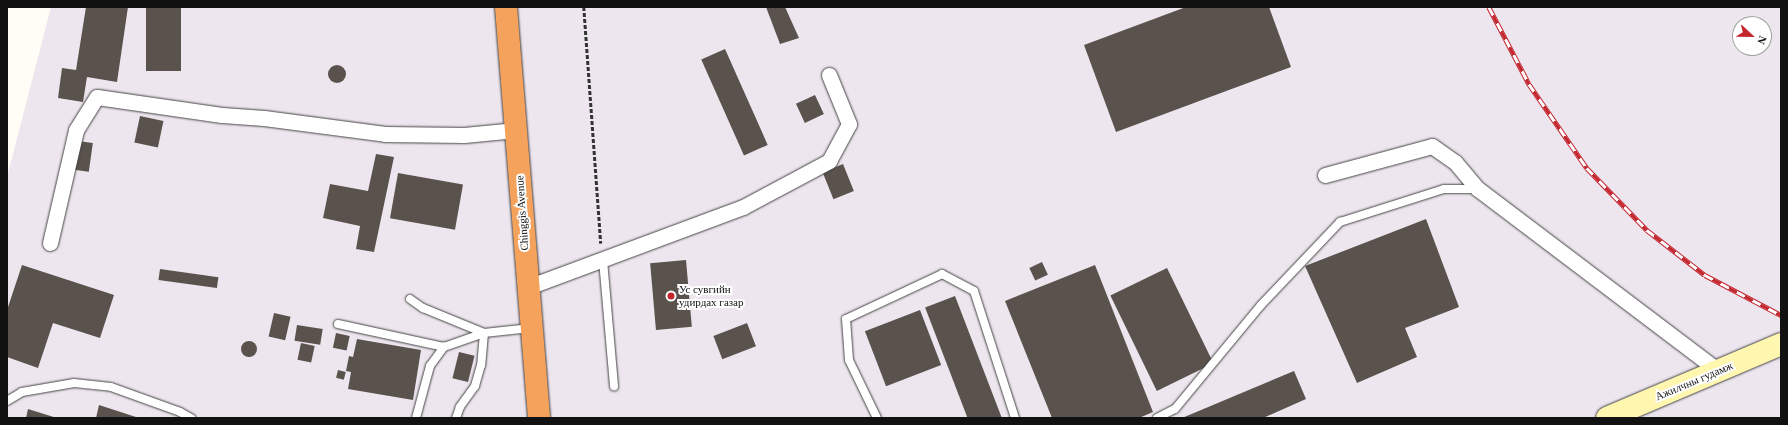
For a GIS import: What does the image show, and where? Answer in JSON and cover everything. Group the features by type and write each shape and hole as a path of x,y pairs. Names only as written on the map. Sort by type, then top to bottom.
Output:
{"highway":[{"name":"Chinggis Avenue","path":"506,7 539,418"}],"main road":[{"name":"Ажилчны гудамж","path":"1606,418 1781,344"}],"street":[{"path":"528,287 743,207 829,161 849,124 829,75"},
{"path":"50,243 76,130 97,97 222,115 264,118 386,134 464,135 516,130"},
{"path":"1325,174 1432,146 1455,162 1478,189 1719,371"}],"lane":[{"path":"1157,418 1175,409 1261,305 1340,222 1444,189 1478,189"},
{"path":"603,260 614,387"},
{"path":"877,418 848,360 846,319 942,274 974,291 1014,418"},
{"path":"410,299 423,308 484,333"},
{"path":"338,324 444,347 484,333 532,328"},
{"path":"456,418 460,407 475,386 480,365 484,333"},
{"path":"416,418 430,366 444,347"},
{"path":"7,401 22,392 74,384 111,387 180,412 190,418"}],"path":[{"path":"584,7 603,260"}],"shaded area":[{"path":"51,7 1781,7 1781,418 7,418 7,177"}],"building":[{"path":"86,7 128,7 117,82 87,77 83,102 58,98 62,68 76,70"},
{"path":"146,7 181,7 181,71 146,71"},
{"path":"766,7 785,7 799,38 780,44"},
{"path":"1186,7 1269,7 1291,67 1116,132 1084,45"},
{"path":"725,49 768,145 744,155 701,60"},
{"path":"337,65 343,68 346,74 343,80 337,83 331,80 328,74 331,68"},
{"path":"815,95 824,114 805,123 796,104"},
{"path":"140,116 163,121 158,147 134,142"},
{"path":"78,141 93,143 89,172 74,170"},
{"path":"376,154 394,157 374,252 356,249 360,226 323,218 330,184 368,191"},
{"path":"843,164 854,191 833,199 823,172"},
{"path":"398,173 463,184 455,230 390,218"},
{"path":"1426,219 1459,307 1405,328 1417,357 1357,383 1305,266"},
{"name":"Ус сувгийн удирдах газар","path":"686,260 692,327 656,330 650,263"},
{"path":"1042,262 1048,275 1035,281 1029,268"},
{"path":"22,265 114,295 100,338 53,323 38,368 7,357 7,310"},
{"path":"1095,265 1153,412 1139,418 1052,418 1005,301"},
{"path":"1167,268 1213,363 1157,391 1110,296"},
{"path":"160,269 218,277 217,288 158,280"},
{"path":"955,296 1002,417 968,418 925,307"},
{"path":"920,310 941,365 886,386 865,331"},
{"path":"274,313 291,317 285,340 269,336"},
{"path":"747,323 756,346 722,359 713,336"},
{"path":"297,325 323,329 320,345 294,341"},
{"path":"336,333 350,336 347,351 333,348"},
{"path":"357,339 421,350 413,400 348,389 351,372 346,371 349,356 353,357"},
{"path":"249,341 256,346 257,349 252,356 249,357 242,352 241,349 246,342"},
{"path":"301,343 315,346 311,363 297,360"},
{"path":"459,352 475,356 468,382 452,378"},
{"path":"338,370 346,372 344,380 336,378"},
{"path":"1294,371 1306,399 1263,418 1182,418"},
{"path":"99,405 139,418 96,418"},
{"path":"28,409 57,418 26,418"}],"railway":[{"path":"1489,7 1529,84 1587,168 1647,230 1705,275 1781,315"}],"place":[{"name":"Ус сувгийн удирдах газар","path":"671,296"}]}
